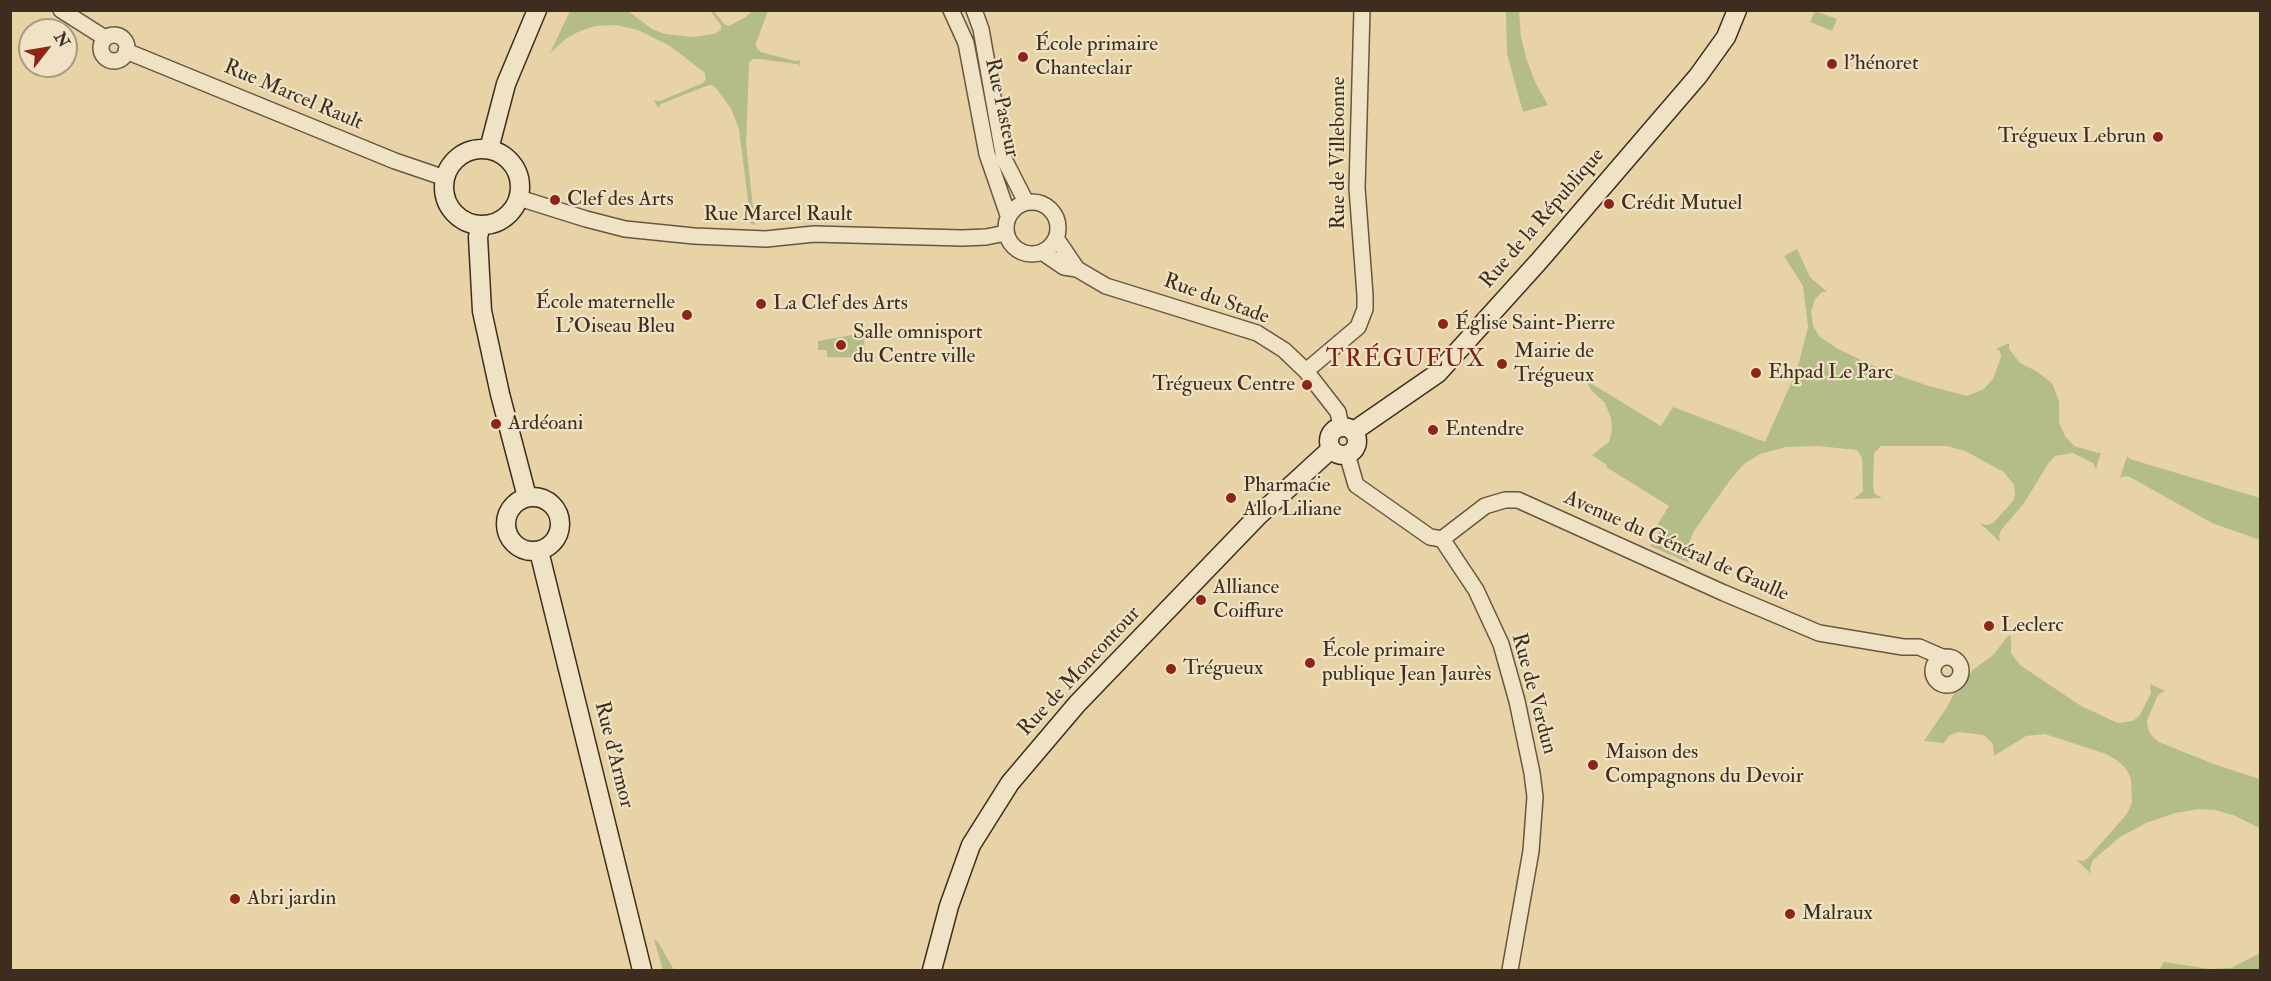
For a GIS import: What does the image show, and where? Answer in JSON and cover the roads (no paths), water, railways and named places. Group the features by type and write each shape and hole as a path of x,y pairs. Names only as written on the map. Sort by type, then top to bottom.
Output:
{"main road":[{"path":"489,149 506,84 537,10"},
{"name":"Rue de la République","path":"1348,429 1438,373 1540,260 1698,76 1726,37 1737,10"},
{"path":"477,148 489,149 506,157 518,172 521,185 519,198 514,210 505,219 493,224 470,224 452,210 446,201 445,178 456,158 477,148"},
{"path":"481,225 477,237 482,311 500,394 527,497"},
{"path":"1339,452 1357,446 1357,437 1348,429"},
{"name":"Rue de Moncontour","path":"932,970 949,906 971,845 1010,783 1077,704 1259,515 1339,452"},
{"path":"536,496 551,504 560,519 560,527 554,542 539,551 522,550 515,545 506,531 507,513 519,500 527,497 536,496"},
{"name":"Rue d'Armor","path":"539,551 642,970"}],"street":[{"name":"Rue Marcel Rault","path":"60,10 105,38 113,35 121,37 126,43 126,51 395,161 445,178"},
{"name":"Rue Pasteur","path":"951,10 966,43 987,154 1008,215"},
{"name":"Rue Pasteur","path":"974,10 981,29 1004,159 1026,202"},
{"name":"Rue de Villebonne","path":"1306,371 1361,322 1365,295 1357,188 1362,10"},
{"name":"Rue Marcel Rault","path":"519,198 625,229 693,236 766,239 814,234 962,238 986,237 1006,232"},
{"path":"1034,201 1050,208 1058,223 1053,244 1042,252 1028,254 1020,252 1008,241 1006,232 1008,215 1013,209 1026,202 1034,201"},
{"path":"1056,238 1077,269"},
{"name":"Rue du Stade","path":"1042,252 1064,267 1077,269 1106,286 1257,333 1284,350 1306,371 1338,412 1348,429"},
{"path":"1339,452 1356,485 1430,537 1442,538"},
{"name":"Avenue du Général de Gaulle","path":"1442,538 1485,506 1505,500 1518,500 1724,593 1819,633 1903,647 1919,647 1939,660"},
{"name":"Rue de Verdun","path":"1442,538 1476,590 1501,644 1517,700 1532,774 1535,797 1531,851 1510,970"}],"place":[{"name":"École primaire Chanteclair","path":"1023,57"},
{"name":"l'hénoret","path":"1832,64"},
{"name":"Trégueux Lebrun","path":"2158,137"},
{"name":"Clef des Arts","path":"555,200"},
{"name":"Crédit Mutuel","path":"1609,204"},
{"name":"La Clef des Arts","path":"761,304"},
{"name":"École maternelle L'Oiseau Bleu","path":"687,315"},
{"name":"Église Saint-Pierre","path":"1443,324"},
{"name":"Salle omnisport du Centre ville","path":"841,345"},
{"name":"Mairie de Trégueux","path":"1502,364"},
{"name":"Ehpad Le Parc","path":"1756,373"},
{"name":"Trégueux Centre","path":"1307,385"},
{"name":"Ardéoani","path":"496,424"},
{"name":"Entendre","path":"1433,430"},
{"name":"Pharmacie Allo Liliane","path":"1231,498"},
{"name":"Alliance Coiffure","path":"1201,600"},
{"name":"Leclerc","path":"1989,626"},
{"name":"École primaire publique Jean Jaurès","path":"1310,663"},
{"name":"Trégueux","path":"1171,669"},
{"name":"Maison des Compagnons du Devoir","path":"1593,765"},
{"name":"Abri jardin","path":"235,899"},
{"name":"Malraux","path":"1790,914"}],"district":[{"name":"TRÉGUEUX","path":"1406,361"}]}
